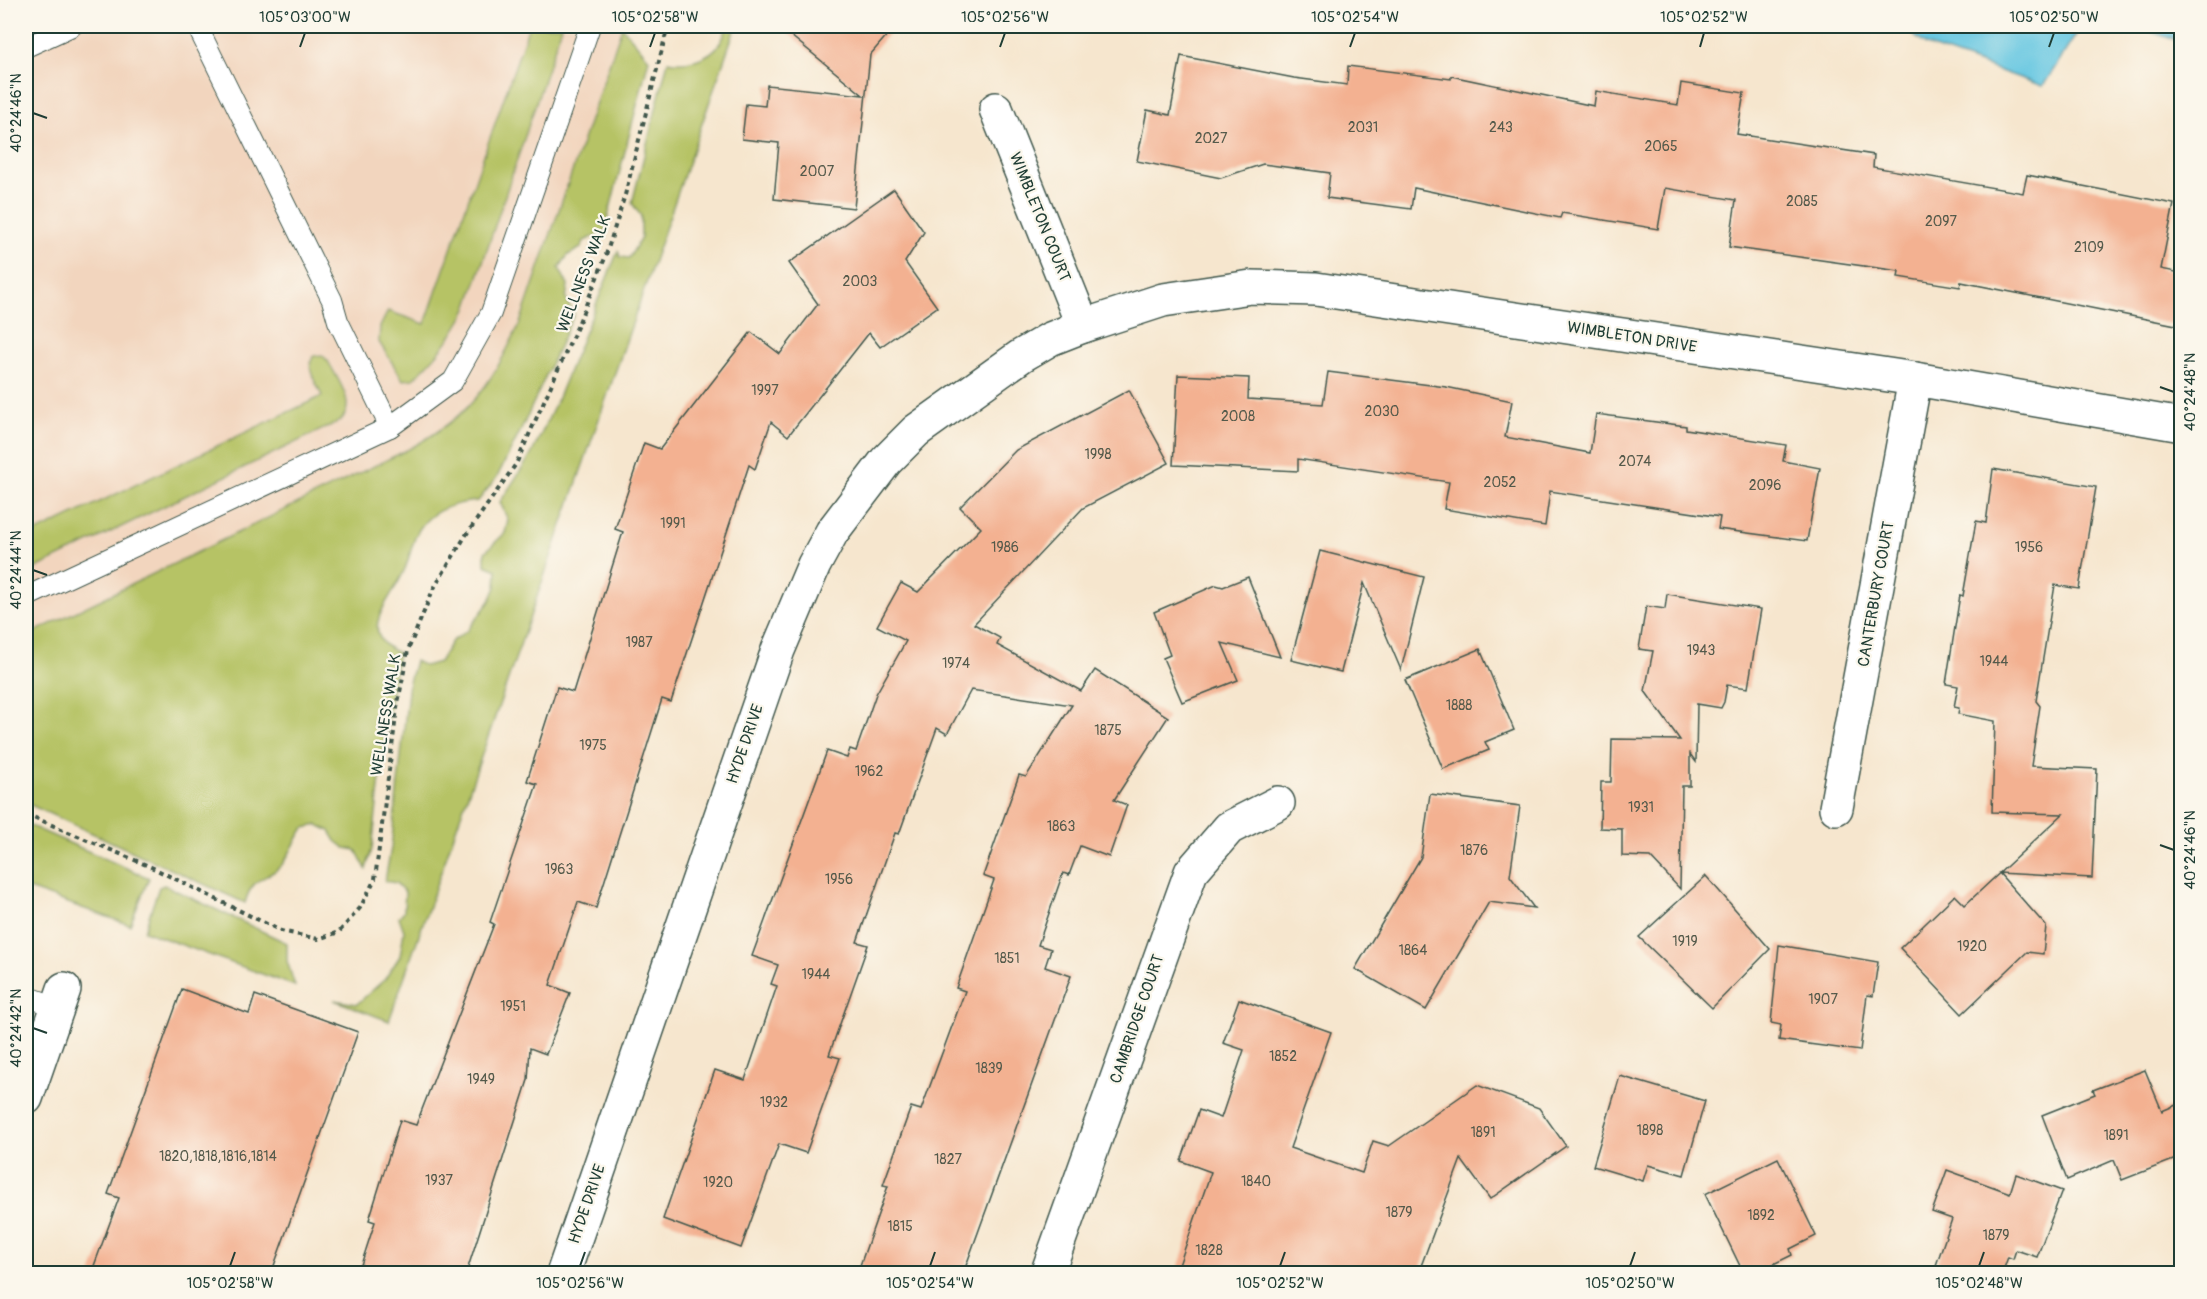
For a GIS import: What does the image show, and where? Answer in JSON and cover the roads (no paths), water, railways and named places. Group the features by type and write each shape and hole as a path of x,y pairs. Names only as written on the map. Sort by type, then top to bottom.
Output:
{"street":[{"name":"WIMBLETON COURT","path":"996,109 1083,326"},
{"name":"WIMBLETON DRIVE","path":"1083,326 1163,300 1251,287 1316,289 1915,379 2181,425"},
{"name":"HYDE DRIVE","path":"563,1274 778,650 814,565 832,532 886,460 916,431 1021,356 1050,339 1083,326"},
{"name":"CANTERBURY COURT","path":"1836,808 1915,379"},
{"name":"CAMBRIDGE COURT","path":"1047,1274 1191,872 1229,828 1278,803"},
{"path":"26,1098 60,998"}],"lane":[{"path":"26,47 72,26"},
{"path":"197,26 332,300 338,321 390,427"},
{"path":"26,597 390,427 453,381 491,313 590,26"},
{"path":"26,996 60,998"}],"water":[{"path":"1902,26 2093,26 2079,30 2043,86 1926,45"},
{"path":"2134,26 2181,26 2181,42"}]}
